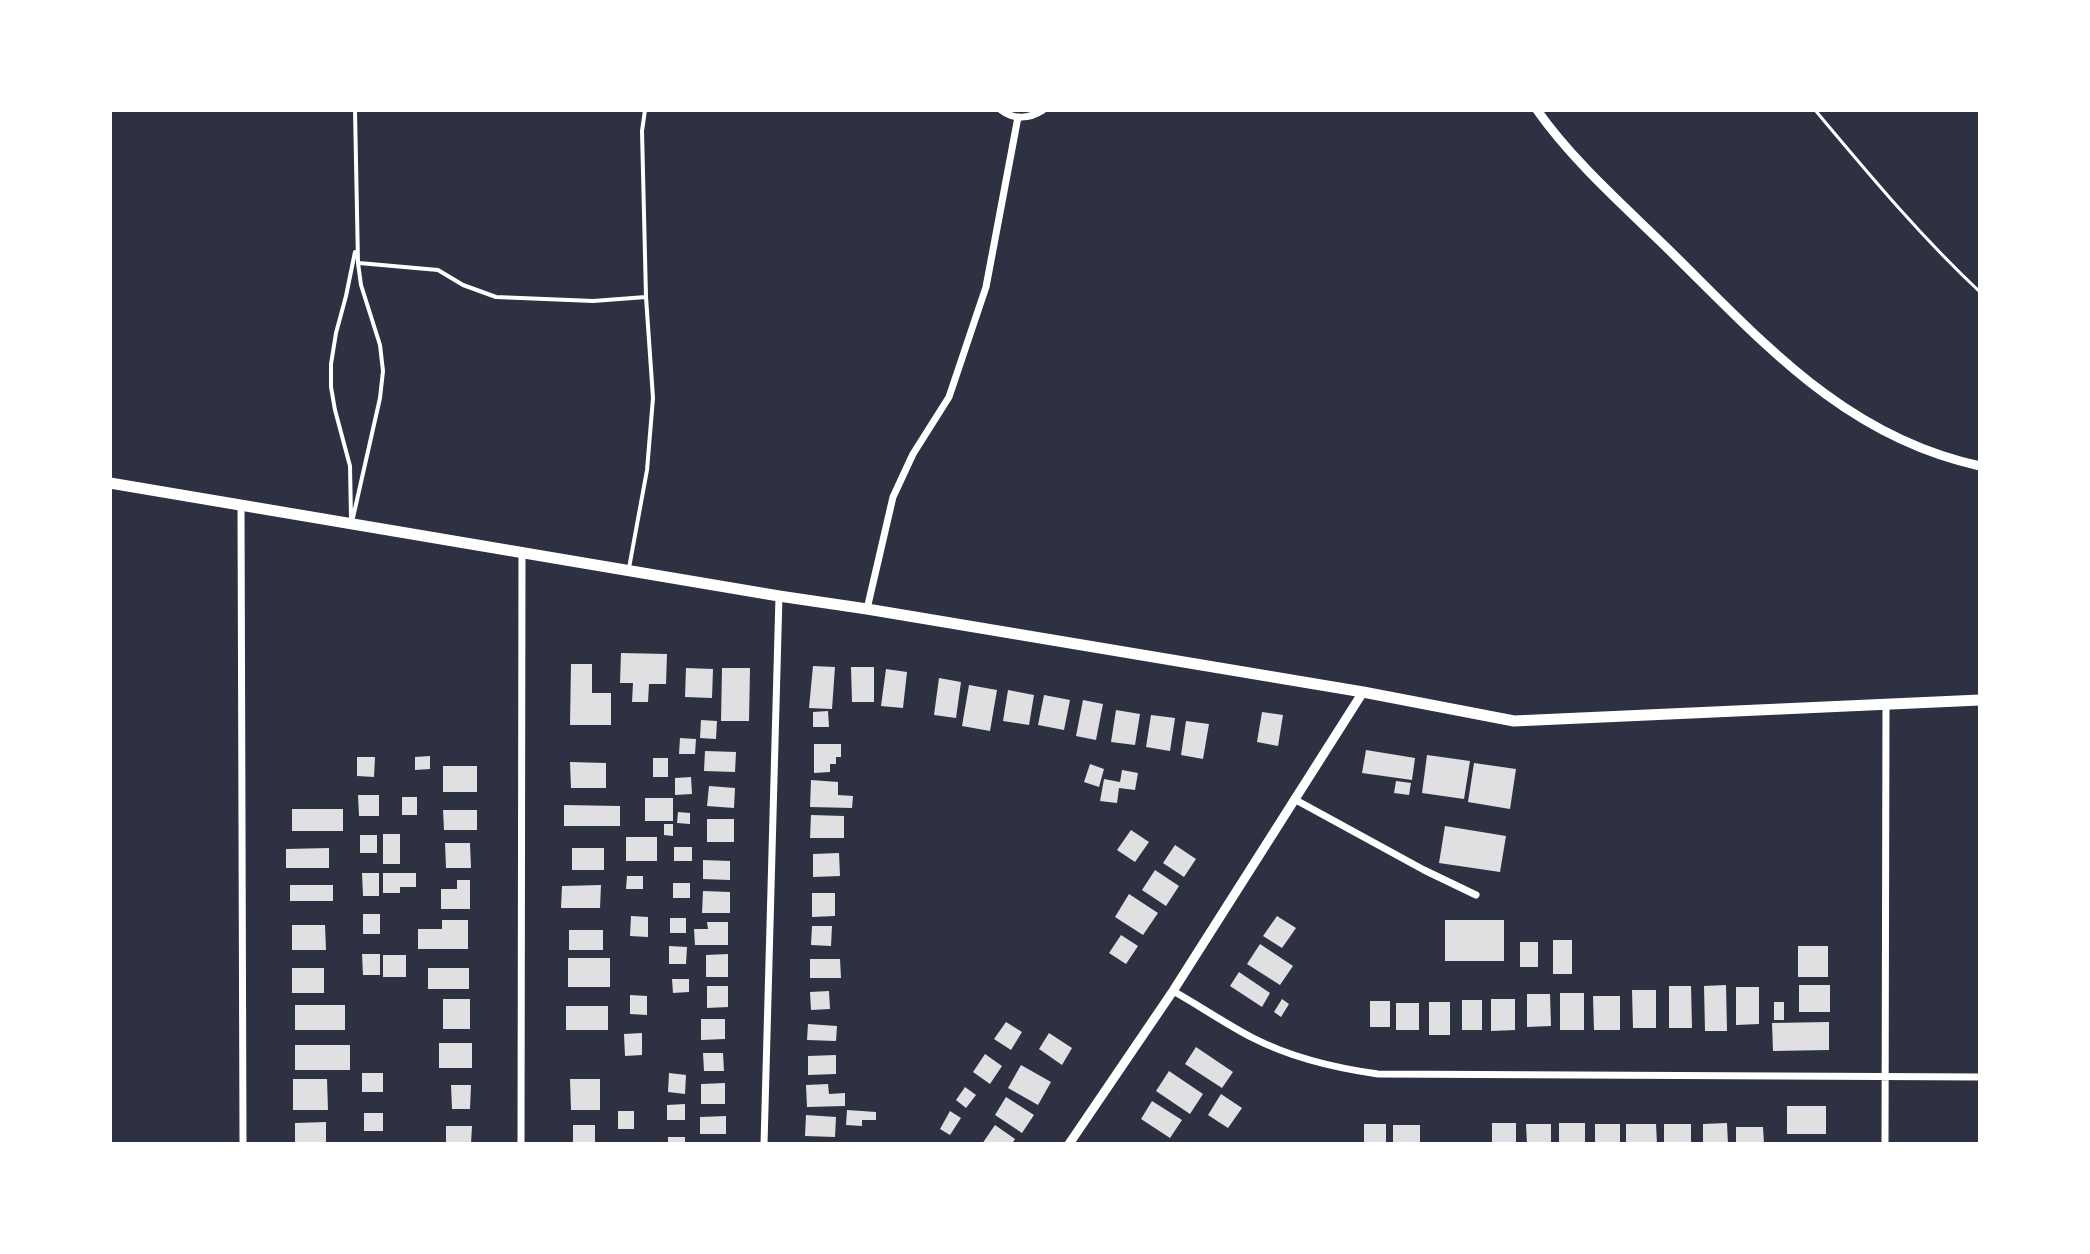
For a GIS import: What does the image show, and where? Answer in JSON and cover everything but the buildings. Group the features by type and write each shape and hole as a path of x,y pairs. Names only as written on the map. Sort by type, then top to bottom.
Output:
{"main road":[{"path":"110,483 1363,692 1514,721 1980,700"}],"street":[{"path":"1001,110 1018,117 1029,117 1043,110"},
{"path":"1537,110 1587,168 1785,364 1833,401 1878,428 1917,447 1980,466"},
{"path":"867,609 893,497 913,454 949,397 986,287 1018,117"},
{"path":"241,505 243,1144"},
{"path":"521,1144 522,552"},
{"path":"764,1144 779,596"},
{"path":"1069,1144 1173,991 1363,692"},
{"path":"1885,1144 1886,703"},
{"path":"1294,799 1476,895"},
{"path":"1173,991 1255,1039 1307,1060 1378,1074 1980,1077"}],"lane":[{"path":"352,524 380,398 383,371 380,345 361,285 358,263 355,110"},
{"path":"628,570 647,470 653,398 646,297 642,131 645,110"},
{"path":"352,524 350,466 335,410 331,364 356,244"},
{"path":"358,263 438,270 463,285 496,297 593,301 646,297"}],"path":[{"path":"1815,110 1934,247 1980,292"}]}
